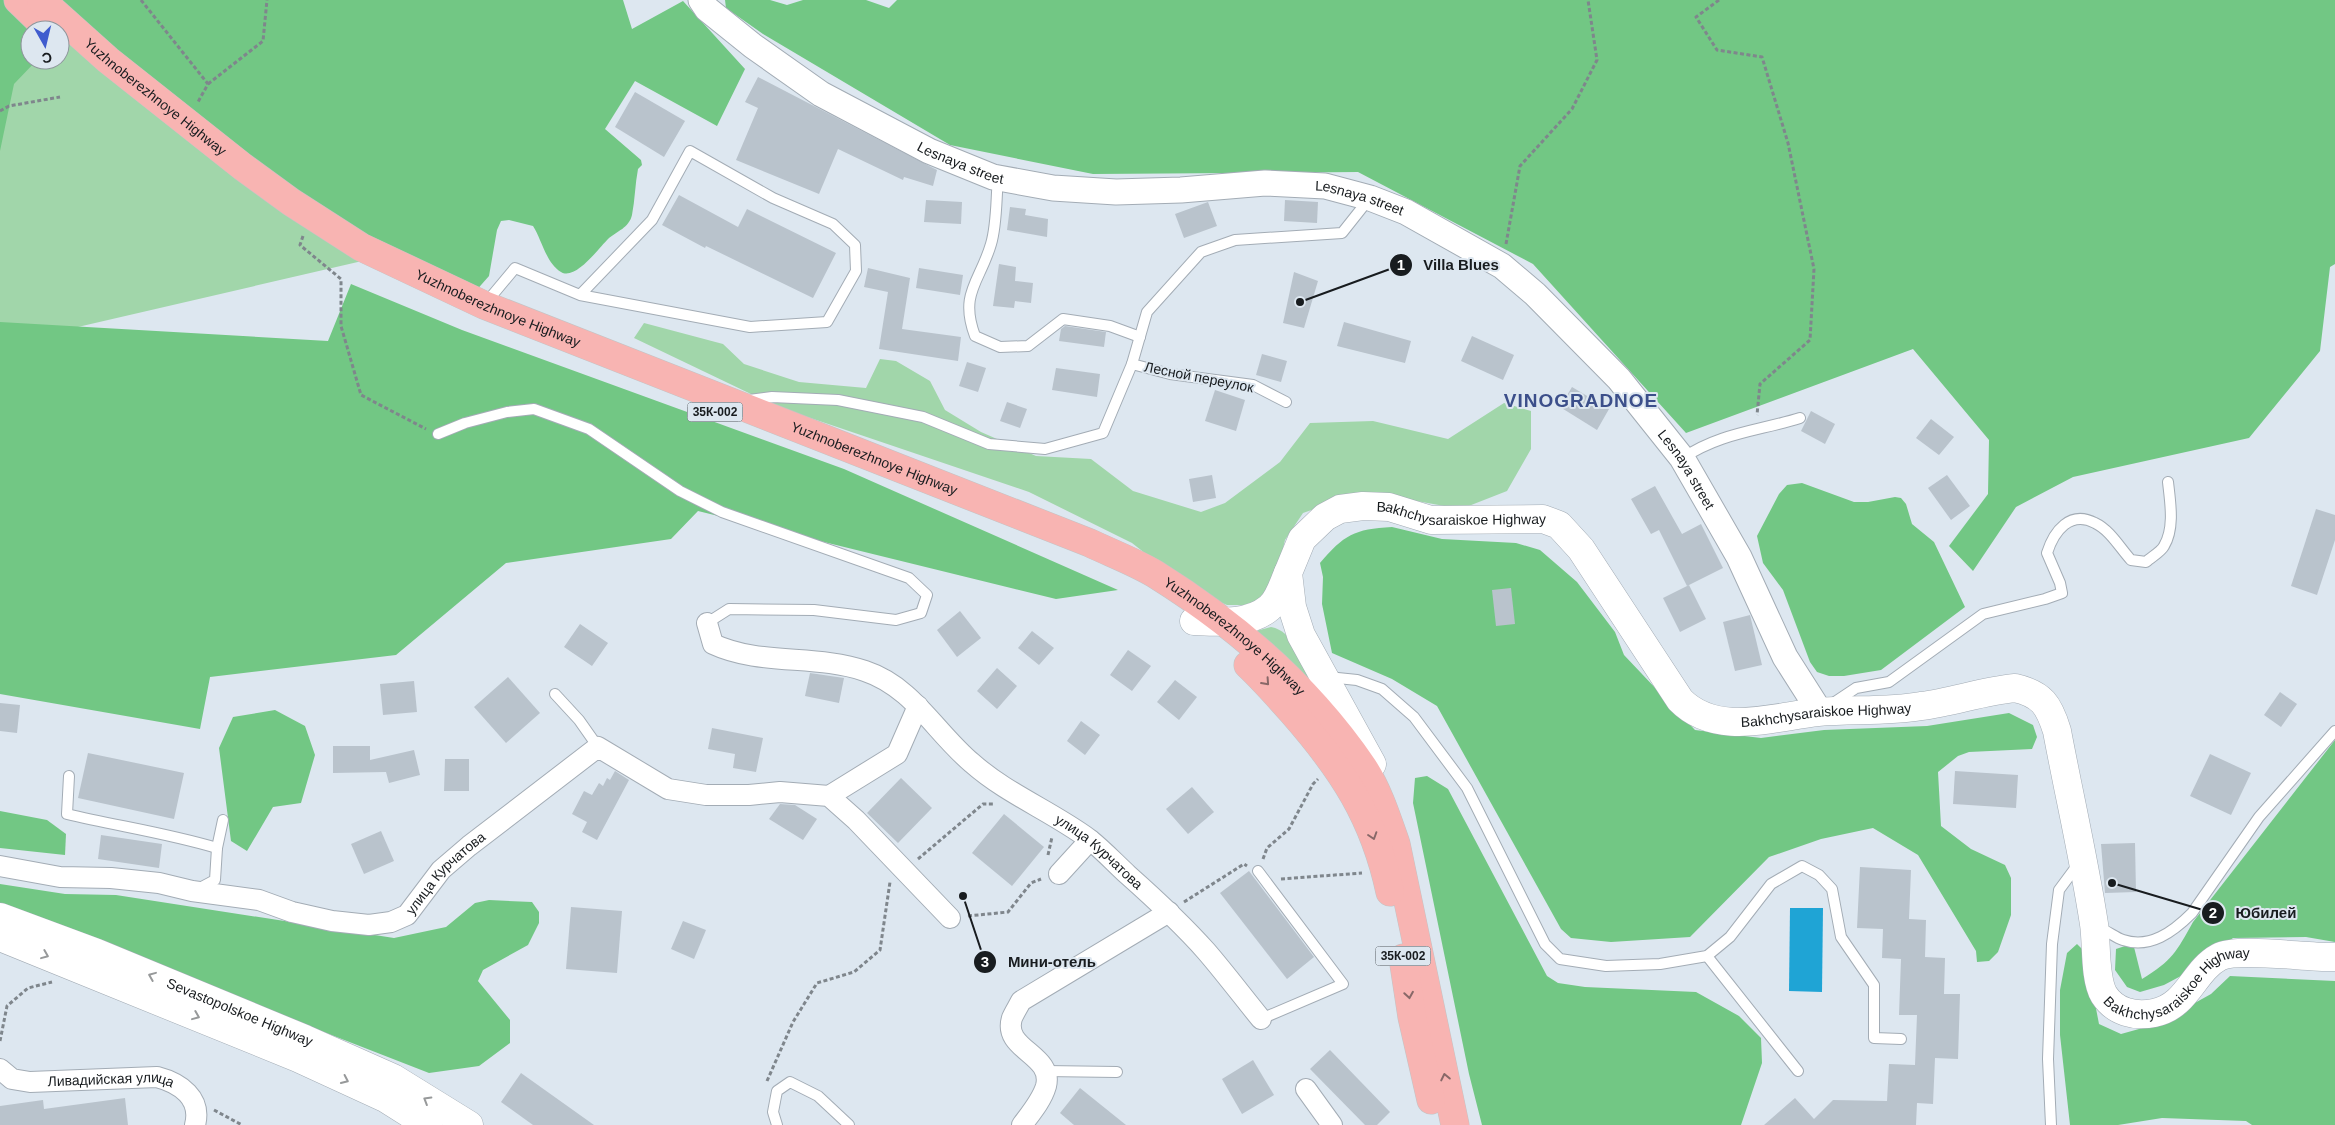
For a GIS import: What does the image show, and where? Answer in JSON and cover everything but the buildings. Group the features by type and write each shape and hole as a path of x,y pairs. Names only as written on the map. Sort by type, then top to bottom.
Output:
{"highway":[{"path":"18,0 39,20"},
{"name":"Yuzhnoberezhnoye Highway","path":"41,0 108,60 291,202 361,247 481,314 732,402 1090,543 1153,573 1224,622 1276,666 1328,722 1363,767 1383,806 1396,844 1455,1125"},
{"name":"Yuzhnoberezhnoye Highway","path":"70,49 235,182 305,231 354,261 481,314 1048,540 1098,563 1148,590 1194,621 1233,651 1260,676 1327,752 1354,792 1367,817 1385,871 1401,945 1412,1017 1436,1125"}],"main road":[{"name":"Bakhchysaraiskoe Highway","path":"1396,844 1391,813 1379,775 1301,635 1292,607 1288,573 1302,538 1324,517 1340,509 1388,507 1431,520 1448,522 1542,519 1559,525 1581,549 1665,680 1688,708 1712,719 1729,722 1820,712 1885,710 1921,706 2015,688 2030,692 2043,701 2052,714 2082,860 2094,926 2103,993 2110,1002 2129,1013 2154,1013 2174,1004 2186,994 2209,964 2220,957 2258,953 2302,957 2335,957"},
{"path":"1194,621 1224,622 1252,616 1270,607 1280,593 1288,573"},
{"path":"1320,668 1326,709 1327,752"},
{"name":"Sevastopolskoe Highway","path":"0,917 97,953 305,1038 392,1078 469,1125"},
{"name":"Sevastopolskoe Highway","path":"0,937 298,1058 385,1098 428,1125"}],"street":[{"name":"Lesnaya street","path":"701,0 707,9 753,46 821,94 929,151 998,178 1053,188 1116,192 1182,190 1265,183 1325,186 1370,198 1406,212 1502,266 1535,294 1618,379 1682,458 1739,557 1786,657 1820,712"},
{"name":"улица Курчатова","path":"707,623 713,644 730,651 865,670 896,686 918,706 972,763 1003,786 1034,805 1048,811 1090,840 1169,912 1207,952 1261,1019"},
{"path":"598,747 668,788 706,795 749,796 780,792 829,796 897,754 918,706"},
{"name":"улица Курчатова","path":"0,866 60,877 111,878 159,883 192,891 259,900 292,912 332,921 369,925 391,922 407,915 441,870 469,846 598,747"},
{"path":"829,796 856,820 897,876 950,918"},
{"path":"1059,874 1090,840"},
{"path":"1022,1125 1042,1096 1047,1083 1045,1071 1039,1059 1015,1040 1011,1031 1012,1019 1021,1001 1169,912"},
{"name":"Ливадийская улица","path":"0,1069 12,1079 30,1082 157,1077 175,1082 188,1092 194,1105"},
{"path":"1306,1088 1332,1125"},
{"path":"194,1105 195,1125"}],"lane":[{"path":"481,314 515,268 580,295 750,327 828,322 856,271 855,245 833,224 773,198 690,151 652,220 580,295"},
{"path":"998,178 991,243 969,296 969,319 975,336 1000,346 1028,346 1063,319 1110,326 1140,336"},
{"name":"Лесной переулок","path":"1286,402 1253,385 1170,374 1132,364 1147,312 1202,252 1235,240 1342,233 1370,198"},
{"path":"732,402 772,397 838,400 924,417 989,444 1045,449 1103,433 1132,364"},
{"path":"438,434 465,423 507,412 534,409 589,429 680,491 722,512 909,578 927,595 921,612 896,620 814,610 761,608 729,609 707,623"},
{"path":"1682,458 1702,445 1738,432 1800,418"},
{"path":"1820,712 1856,688 1889,682 1983,614 2062,593 2060,583 2047,553 2052,537 2065,522 2075,519 2095,522 2131,560 2146,562 2164,547 2169,528 2171,508 2168,482"},
{"path":"1320,668 1382,689 1414,717 1467,788 1545,944 1560,959 1606,966 1660,964 1707,956 1730,937 1771,884 1802,866 1819,875 1832,889 1841,938 1874,985 1874,1038 1900,1039"},
{"path":"555,694 579,720 598,747"},
{"path":"2094,926 2120,939 2132,942 2145,942 2163,936 2181,924 2192,913 2260,817 2335,731"},
{"path":"69,776 67,814 121,827 172,835 217,848"},
{"path":"192,891 216,880 217,848 224,820"},
{"path":"2051,1125 2048,1049 2052,944 2059,890 2082,860"},
{"path":"1258,871 1343,984 1261,1019"},
{"path":"1707,956 1798,1071"},
{"path":"1045,1071 1117,1072"},
{"path":"777,1125 773,1112 776,1090 790,1082 818,1096 849,1125"}],"path":[{"path":"141,0 208,84"},
{"path":"187,122 208,84 263,41 266,0"},
{"path":"1502,266 1520,166 1572,108 1597,60 1588,0"},
{"path":"1719,0 1696,17 1717,50 1762,57 1788,143 1814,269 1810,340 1760,384 1754,429"},
{"path":"0,111 9,106 60,97"},
{"path":"305,231 300,245 341,279 341,326 361,395 438,434"},
{"path":"1169,912 1244,864 1258,871 1268,848 1289,829 1312,784"},
{"path":"765,1091 767,1082 793,1022 817,983 854,972 880,950 897,876 984,804 1001,804"},
{"path":"1052,834 1050,854 1043,862 1059,874"},
{"path":"1265,880 1385,871"},
{"path":"950,918 1008,912 1031,883 1059,874"},
{"path":"0,1041 7,1006 28,988 54,982"},
{"path":"194,1105 219,1111 242,1125"}],"green space":[{"path":"0,0 498,0 483,233 0,345"},
{"path":"0,0 4,0 22,20 20,20 20,70 27,70 14,84 0,151"},
{"path":"55,0 623,0 632,29 683,1 745,69 717,126 635,81 605,129 641,160 642,165 638,169 632,215 628,223 608,239 580,268 567,274 561,272 552,263 533,226 509,220 501,221 497,230 489,276 474,293 366,236 249,158"},
{"path":"725,0 770,0 787,5 803,0 866,0 889,8 897,0 2335,0 2335,264 2330,267 2320,351 2249,438 2073,477 2016,507 1973,571 1949,546 1988,494 1989,440 1913,349 1686,433 1533,264 1358,172 1093,174 950,145 763,34 726,8"},
{"path":"351,284 462,330 844,469 1118,590 1056,599 698,511 671,539 506,563 396,655 210,677 200,729 0,694 0,322 328,341"},
{"path":"644,323 723,344 744,364 799,382 866,388 880,359 896,361 930,381 945,410 981,432 1036,456 1091,459 1133,491 1201,512 1225,503 1280,462 1310,423 1373,421 1448,439 1504,403 1531,411 1531,449 1507,491 1461,509 1411,500 1343,499 1303,513 1285,540 1277,574 1263,599 1244,605 1227,605 1204,595 1174,576 1132,543 1029,492 778,407 634,338"},
{"path":"1802,483 1854,502 1868,502 1895,497 1901,498 1906,504 1912,524 1934,542 1965,607 1881,670 1844,676 1829,676 1817,672 1810,662 1783,590 1763,563 1757,536 1779,494 1787,485"},
{"path":"1392,527 1442,539 1516,543 1540,550 1577,582 1615,632 1624,655 1695,730 1761,738 1824,730 1927,726 2009,713 2033,725 2037,737 2032,749 1969,752 1958,756 1938,772 1941,826 1971,849 2005,865 2011,878 2011,915 1998,952 1989,961 1977,962 1976,951 1918,855 1873,828 1821,839 1769,857 1690,937 1611,942 1571,938 1561,929 1437,706 1392,679 1332,653 1322,604 1323,577 1320,563 1336,546 1351,535 1368,530"},
{"path":"1271,627 1286,634 1296,648 1313,686 1256,631"},
{"path":"275,710 305,726 315,755 301,803 273,807 247,851 231,841 219,748 233,717"},
{"path":"2335,740 2335,942 2306,937 2233,938 2194,969 2164,985 2140,992 2127,987 2115,970 2116,949 2128,945 2134,947 2142,979 2167,961 2178,948 2193,922"},
{"path":"1427,776 1448,789 1547,976 1558,983 1585,987 1696,992 1739,1016 1761,1038 1762,1063 1741,1125 1482,1125 1469,1074 1413,803 1415,778"},
{"path":"0,811 47,820 66,834 65,855 0,848"},
{"path":"0,884 65,894 116,895 394,938 446,927 475,903 489,900 532,902 539,912 539,923 528,945 483,970 478,981 510,1020 510,1043 479,1066 429,1073 80,937 0,917"},
{"path":"2077,944 2085,952 2099,1024 2121,1034 2157,1024 2211,994 2230,976 2335,981 2335,1125 2252,1125 2246,1121 2162,1118 2118,1125 2070,1125 2060,1035 2060,990 2067,953"}],"water":[{"path":"1790,908 1823,908 1822,992 1789,991"}],"place":[{"name":"Villa Blues","path":"1300,302"},
{"name":"Юбилей","path":"2112,883"},
{"name":"Мини-отель","path":"963,896"}],"district":[{"name":"VINOGRADNOE","path":"1581,400"}]}
